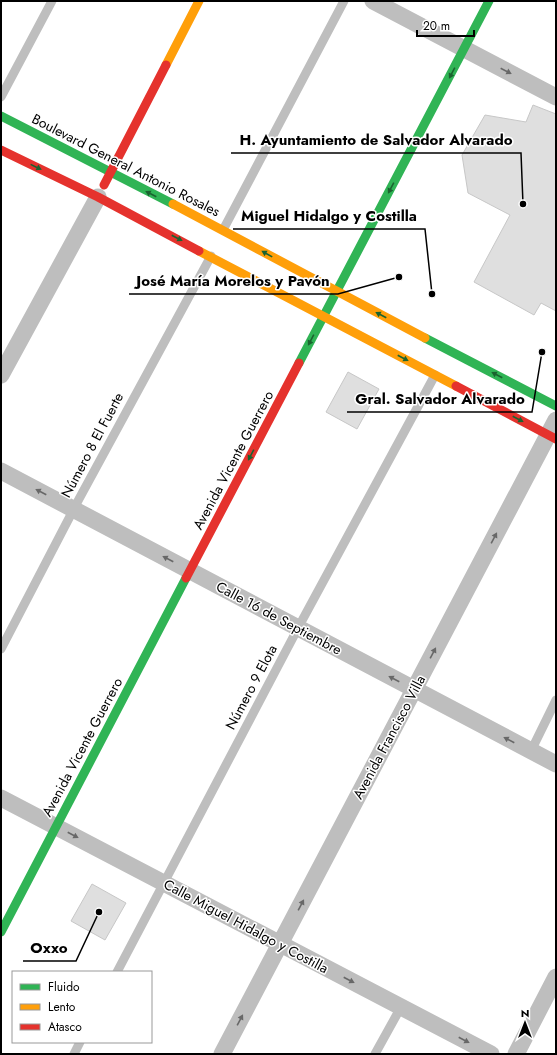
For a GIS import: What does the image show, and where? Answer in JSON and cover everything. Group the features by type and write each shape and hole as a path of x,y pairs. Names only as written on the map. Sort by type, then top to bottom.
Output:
{"street":[{"path":"1,375 98,197 199,1"},
{"path":"372,1 556,97"},
{"name":"Avenida Vicente Guerrero","path":"1,932 489,1"},
{"name":"Boulevard General Antonio Rosales","path":"1,116 223,230 336,292 556,406"},
{"path":"1,150 98,197 552,437"},
{"name":"Avenida Francisco Villa","path":"222,1054 414,690 552,437 556,420"},
{"name":"Calle 16 de Septiembre","path":"1,471 556,764"},
{"name":"Calle Miguel Hidalgo y Costilla","path":"1,798 491,1054"},
{"path":"516,1054 556,977"}],"lane":[{"path":"1,97 52,1"},
{"path":"223,230 344,1"},
{"name":"Número 8 El Fuerte","path":"1,649 73,509 211,256"},
{"name":"Número 9 Elota","path":"118,971 298,628 435,374"},
{"path":"531,751 556,700"},
{"path":"375,1054 401,1007"},
{"path":"74,1054 80,1043"}],"building":[{"path":"533,105 556,114 556,311 541,303 534,315 474,282 510,215 468,193 462,155 485,115 526,122"},
{"path":"348,372 379,389 357,429 326,412"},
{"path":"92,884 126,903 105,940 71,921"}],"traffic: fast":[{"path":"299,363 489,1"},
{"path":"1,116 173,204"},
{"path":"425,338 556,406"},
{"path":"1,932 186,578"}],"traffic: slow":[{"path":"166,65 199,1"},
{"path":"173,204 425,338"},
{"path":"199,251 456,386"}],"traffic: jam":[{"path":"104,185 166,65"},
{"path":"1,150 98,197 199,251"},
{"path":"186,578 299,363"},
{"path":"456,386 556,439"}],"place":[{"name":"H. Ayuntamiento de Salvador Alvarado","path":"523,204"},
{"name":"José María Morelos y Pavón","path":"399,277"},
{"name":"Miguel Hidalgo y Costilla","path":"432,294"},
{"name":"Gral. Salvador Alvarado","path":"542,352"},
{"name":"Oxxo","path":"99,912"}]}
